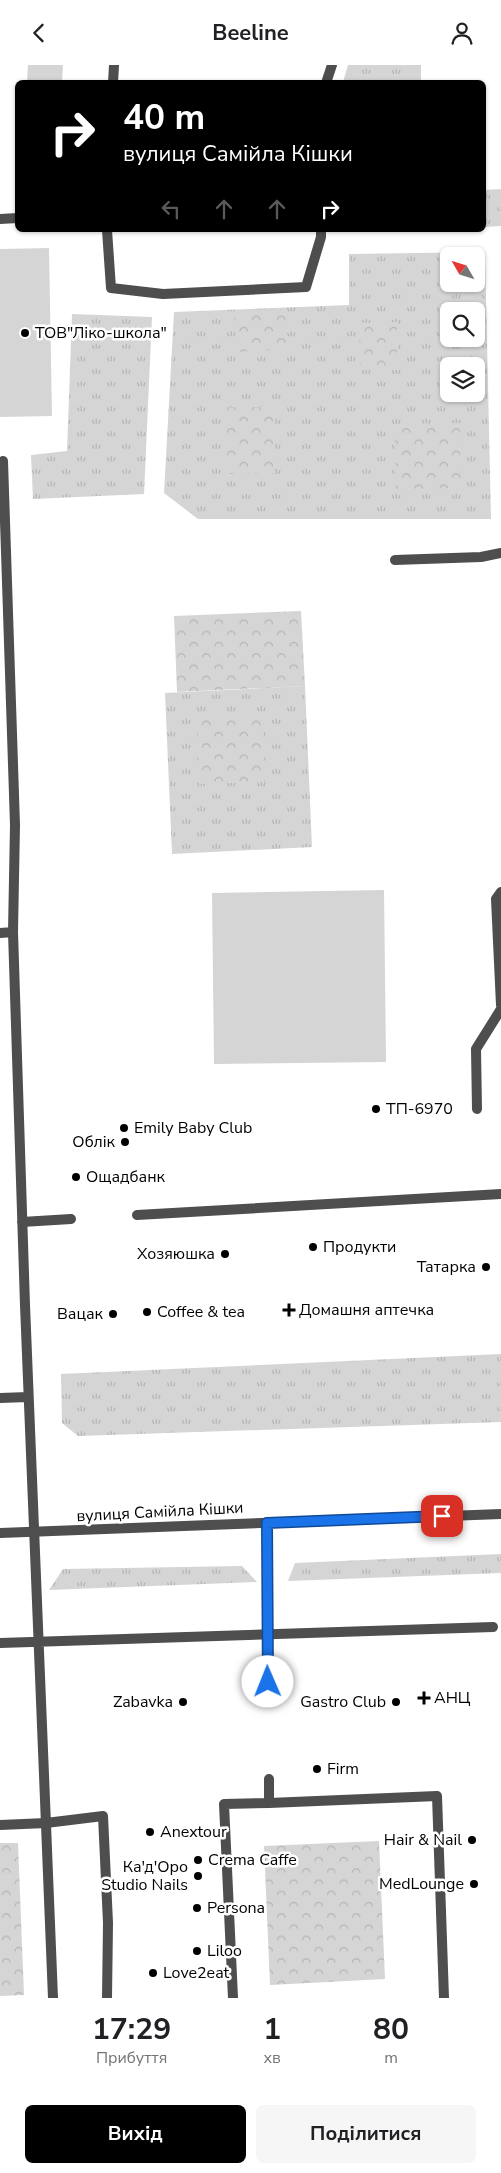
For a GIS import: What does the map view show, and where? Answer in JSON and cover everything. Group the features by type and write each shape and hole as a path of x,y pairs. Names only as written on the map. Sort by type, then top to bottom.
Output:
{"street":[{"path":"113,80 114,65"},
{"path":"327,80 332,65"},
{"path":"0,219 15,218"},
{"path":"107,232 111,288 163,294 306,287 321,232"},
{"path":"3,461 15,825 13,932 22,1221 53,1998"},
{"path":"395,560 481,557 501,553"},
{"path":"501,892 496,899 501,1005"},
{"path":"0,933 13,932"},
{"path":"477,1109 476,1049 501,1009"},
{"path":"137,1215 501,1194"},
{"path":"22,1221 72,1219"},
{"path":"0,1398 28,1397"},
{"name":"вулиця Самійла Кішки","path":"0,1533 501,1514"},
{"path":"267,1523 268,1692"},
{"path":"0,1643 493,1627"},
{"path":"269,1779 269,1803"},
{"path":"233,1998 224,1804 437,1796 444,1998"},
{"path":"0,1825 46,1823 104,1816 108,1923 107,1998"}],"green space":[{"path":"28,65 63,65 62,80 27,80"},
{"path":"348,65 421,65 421,80 344,80"},
{"path":"501,189 501,226 486,227 486,190"},
{"name":"ТОВ\"Ліко-школа\"","path":"49,248 52,416 0,417 0,249"},
{"path":"485,252 491,519 198,519 164,493 174,312 349,305 349,254 440,253 440,293 485,293"},
{"path":"286,308 288,349 236,352 234,311"},
{"path":"72,314 152,317 144,494 33,499 31,455 67,451"},
{"path":"397,322 397,370 360,370 359,323"},
{"path":"227,407 275,407 275,473 227,474"},
{"path":"460,423 461,488 396,489 395,424"},
{"path":"301,611 305,686 177,692 174,616"},
{"path":"305,686 312,847 172,854 165,693"},
{"path":"263,716 265,782 199,784 197,718"},
{"path":"384,890 386,1062 214,1064 212,893"},
{"path":"501,1354 501,1422 78,1436 62,1423 61,1374"},
{"path":"501,1554 501,1573 288,1581 295,1563"},
{"path":"242,1566 257,1582 49,1590 63,1569"},
{"path":"379,1841 385,1979 270,1985 264,1846"},
{"path":"0,1843 18,1843 24,1995 0,1996"}],"place":[{"name":"ТОВ\"Ліко-школа\"","path":"25,333"},
{"name":"ТП-6970","path":"376,1109"},
{"name":"Emily Baby Club","path":"124,1128"},
{"name":"Облік","path":"125,1142"},
{"name":"Ощадбанк","path":"76,1177"},
{"name":"Продукти","path":"313,1247"},
{"name":"Хозяюшка","path":"225,1254"},
{"name":"Татарка","path":"486,1267"},
{"name":"Домашня аптечка","path":"289,1310"},
{"name":"Coffee & tea","path":"147,1312"},
{"name":"Вацак","path":"113,1314"},
{"name":"АНЦ","path":"424,1698"},
{"name":"Zabavka","path":"183,1702"},
{"name":"Gastro Club","path":"396,1702"},
{"name":"Firm","path":"317,1769"},
{"name":"Anextour","path":"150,1832"},
{"name":"Hair & Nail","path":"472,1840"},
{"name":"Crema Caffe","path":"198,1860"},
{"name":"Ка'д'Оро Studio Nails","path":"198,1876"},
{"name":"MedLounge","path":"474,1884"},
{"name":"Persona","path":"197,1908"},
{"name":"Liloo","path":"197,1951"},
{"name":"Love2eat","path":"153,1973"}],"route":[{"path":"268,1682 267,1523 442,1516"}]}
